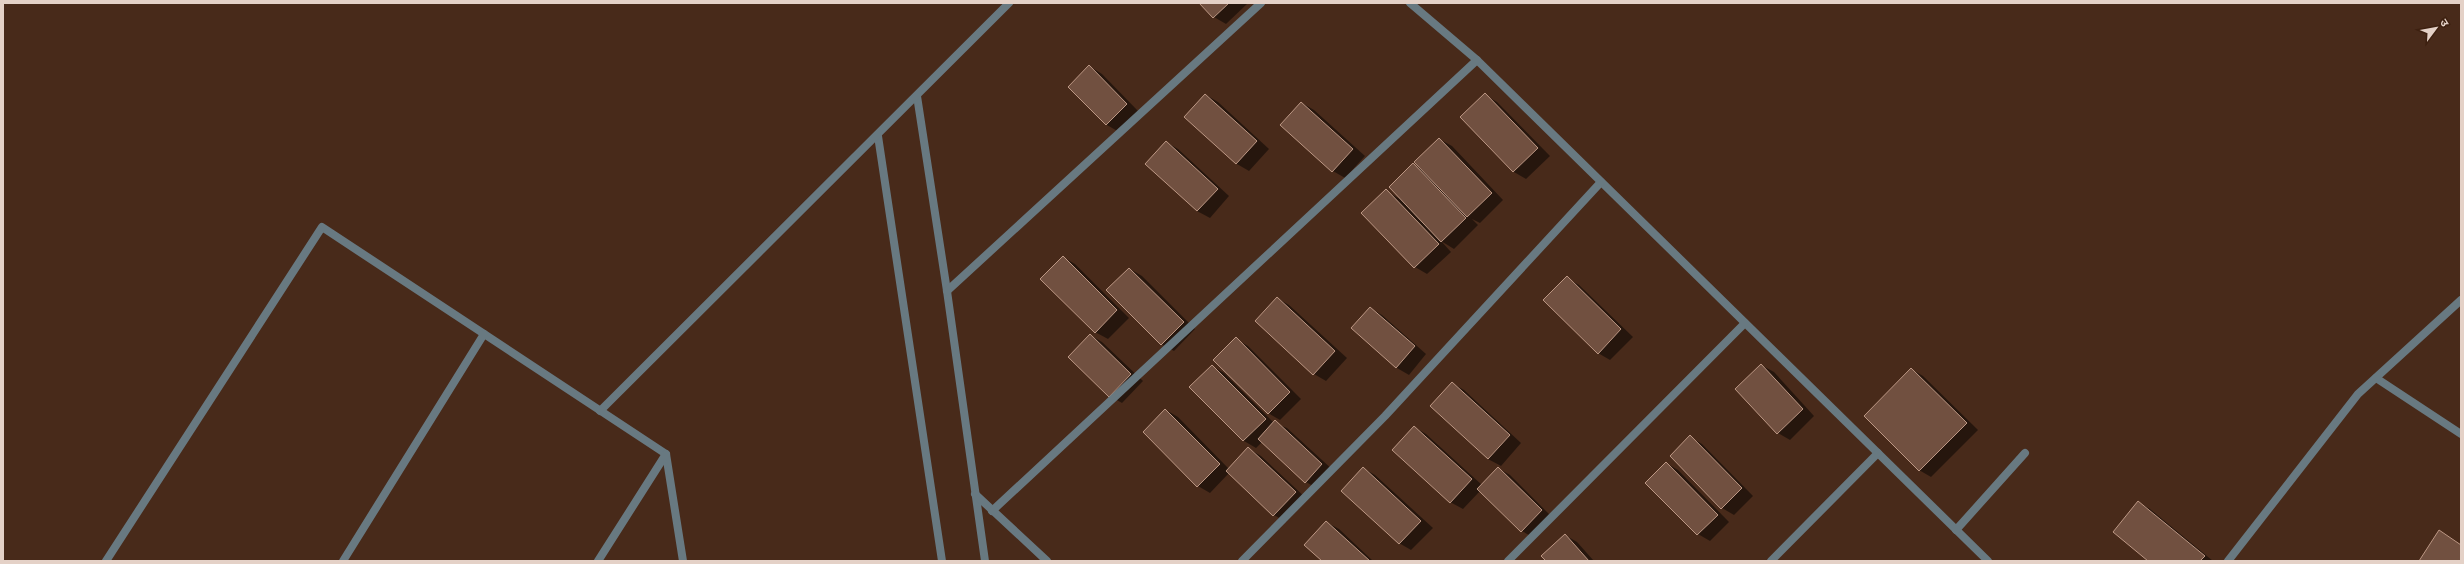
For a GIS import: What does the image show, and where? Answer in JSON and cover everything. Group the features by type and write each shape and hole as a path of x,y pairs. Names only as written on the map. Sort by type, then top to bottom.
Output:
{"street":[{"path":"600,411 878,136 1009,3"},
{"path":"948,291 1261,3"},
{"path":"1410,3 1478,60 1988,561"},
{"path":"992,511 1478,60"},
{"path":"917,96 948,291 985,561"},
{"path":"878,136 942,561"},
{"path":"1242,561 1384,416 1602,182"},
{"path":"106,561 322,227 666,454 683,561"},
{"path":"2228,561 2358,394 2461,300"},
{"path":"1508,561 1745,323"},
{"path":"343,561 484,334"},
{"path":"2376,378 2461,434"},
{"path":"598,561 666,454"},
{"path":"1771,561 1878,454"},
{"path":"1956,530 2025,454"},
{"path":"975,494 1047,561"}],"building":[{"path":"1199,3 1229,3 1213,18"},
{"path":"1089,65 1127,104 1106,125 1068,87"},
{"path":"1485,93 1538,148 1513,172 1460,117"},
{"path":"1205,94 1257,141 1236,164 1184,117"},
{"path":"1301,102 1353,149 1332,172 1280,125"},
{"path":"1439,138 1492,193 1467,217 1414,162"},
{"path":"1166,141 1218,189 1197,211 1145,164"},
{"path":"1413,163 1466,218 1441,242 1389,187"},
{"path":"1386,189 1439,244 1414,268 1361,213"},
{"path":"1063,256 1117,310 1095,333 1040,279"},
{"path":"1129,268 1184,322 1161,345 1106,290"},
{"path":"1567,276 1621,329 1598,354 1543,300"},
{"path":"1277,297 1335,351 1313,375 1255,321"},
{"path":"1370,307 1415,346 1396,368 1351,328"},
{"path":"1090,334 1131,374 1109,397 1068,357"},
{"path":"1236,337 1290,392 1268,414 1213,360"},
{"path":"1761,364 1803,409 1777,434 1735,389"},
{"path":"1212,365 1266,419 1243,441 1189,387"},
{"path":"1911,368 1967,423 1919,471 1864,416"},
{"path":"1452,382 1510,435 1488,459 1430,406"},
{"path":"1165,409 1220,464 1197,487 1143,432"},
{"path":"1275,420 1322,464 1305,483 1258,439"},
{"path":"1414,426 1472,479 1450,503 1392,450"},
{"path":"1690,435 1742,488 1721,509 1670,456"},
{"path":"1248,447 1296,492 1273,516 1226,471"},
{"path":"1666,462 1718,515 1697,535 1645,483"},
{"path":"1363,467 1421,521 1399,544 1341,491"},
{"path":"1498,467 1542,510 1521,532 1477,489"},
{"path":"2138,501 2205,556 2200,561 2148,561 2113,532"},
{"path":"1326,521 1370,561 1322,561 1304,545"},
{"path":"2439,530 2461,545 2461,561 2419,561"},
{"path":"1565,534 1589,561 1546,561 1541,556"}]}
